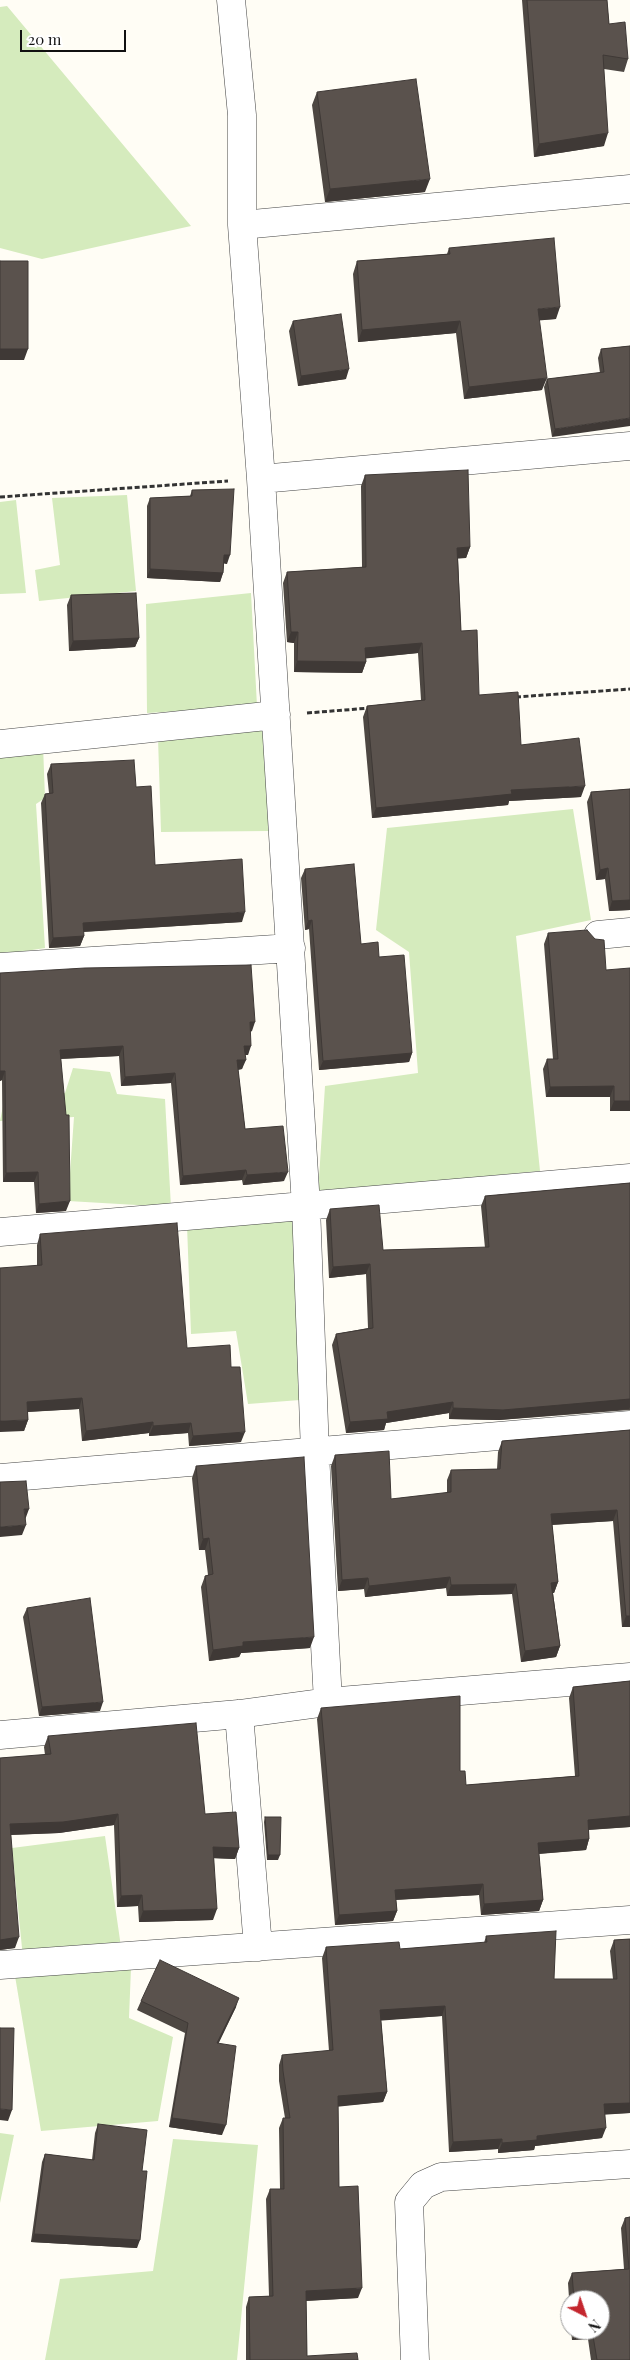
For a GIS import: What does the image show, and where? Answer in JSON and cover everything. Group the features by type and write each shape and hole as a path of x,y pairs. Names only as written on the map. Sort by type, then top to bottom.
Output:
{"street":[{"path":"231,0 242,115 242,224 261,479 306,1206 315,1453 328,1702"},
{"path":"242,224 630,189"},
{"path":"261,479 630,446"},
{"path":"0,744 276,715"},
{"path":"598,935 630,932"},
{"path":"0,968 291,948"},
{"path":"0,1232 630,1178"},
{"path":"0,1478 315,1453 630,1424"},
{"path":"0,1735 239,1714 328,1702 630,1677"},
{"path":"239,1714 258,1947"},
{"path":"0,1965 630,1920"},
{"path":"415,2360 409,2202 423,2185 441,2177 630,2164"}],"path":[{"path":"0,497 261,479"},
{"path":"512,698 630,689"},
{"path":"276,715 374,708"}],"green space":[{"path":"7,6 191,226 42,259 0,248 0,7"},
{"path":"127,495 136,591 39,601 35,570 60,565 52,498"},
{"path":"16,500 26,593 0,594 0,502"},
{"path":"251,593 257,706 147,713 146,604"},
{"path":"263,725 269,831 161,832 158,738"},
{"path":"43,745 45,798 36,804 45,948 0,955 0,746"},
{"path":"573,809 591,920 516,936 540,1171 318,1193 325,1086 418,1073 409,952 376,930 387,828"},
{"path":"73,1068 110,1072 117,1094 165,1099 171,1207 68,1201 74,1117 0,1121 5,1096 65,1093"},
{"path":"295,1219 300,1400 248,1404 236,1331 191,1334 187,1225"},
{"path":"105,1836 121,1947 23,1958 12,1848"},
{"path":"131,1968 129,2018 173,2037 158,2121 41,2131 15,1976"},
{"path":"0,2133 14,2135 0,2203"},
{"path":"173,2139 258,2145 237,2360 45,2360 60,2279 153,2271"}],"building":[{"path":"527,0 607,0 609,24 625,22 628,59 603,55 608,133 539,144"},
{"path":"416,79 430,179 330,189 317,92"},
{"path":"554,238 560,307 538,309 547,378 469,387 460,321 362,330 357,261 450,254 449,248"},
{"path":"0,261 28,261 28,349 0,349"},
{"path":"341,314 349,369 301,376 293,321"},
{"path":"630,346 630,418 555,429 547,379 604,372 601,349"},
{"path":"468,470 470,547 457,548 461,631 477,630 479,695 518,692 521,745 579,738 585,786 511,790 512,794 376,808 367,706 425,700 422,643 365,648 366,662 297,661 298,632 291,632 287,572 366,567 365,475"},
{"path":"234,489 230,555 224,555 223,573 150,569 150,498 192,496 192,490"},
{"path":"136,593 139,638 73,641 71,595"},
{"path":"134,760 136,787 151,786 155,865 242,859 245,912 83,923 84,936 53,938 45,794 53,793 51,764"},
{"path":"630,789 630,900 612,901 608,868 600,870 591,792"},
{"path":"354,864 361,944 378,942 379,957 404,955 412,1053 323,1061 312,920 308,921 305,869"},
{"path":"587,930 595,939 604,940 606,970 630,968 630,1101 614,1101 614,1086 550,1087 547,1059 558,1059 548,933"},
{"path":"251,965 255,1022 250,1022 251,1046 244,1046 246,1060 237,1060 245,1129 283,1126 288,1172 247,1175 246,1170 183,1176 175,1073 125,1077 123,1046 60,1050 66,1115 69,1115 70,1201 39,1204 38,1172 6,1173 5,1071 0,1071 0,973 85,968"},
{"path":"630,1183 630,1399 503,1410 453,1408 453,1402 387,1412 388,1419 350,1422 336,1334 373,1328 370,1264 333,1267 330,1209 379,1205 383,1250 489,1247 485,1196"},
{"path":"177,1223 187,1348 230,1345 231,1367 240,1367 245,1432 193,1436 191,1423 153,1426 153,1422 86,1431 82,1398 27,1402 28,1420 0,1421 0,1268 42,1265 40,1234"},
{"path":"630,1430 630,1616 626,1616 617,1510 551,1514 558,1582 551,1583 560,1646 525,1651 516,1584 451,1585 450,1577 369,1586 368,1578 342,1580 335,1455 389,1451 391,1499 451,1492 451,1470 500,1469 502,1441"},
{"path":"304,1457 314,1637 243,1642 243,1646 213,1650 205,1576 213,1574 209,1538 203,1539 196,1466"},
{"path":"26,1481 29,1509 24,1509 26,1525 0,1527 0,1482"},
{"path":"90,1598 103,1702 42,1707 27,1608"},
{"path":"630,1681 630,1816 588,1820 589,1839 538,1843 543,1900 484,1904 483,1884 395,1890 397,1911 339,1915 321,1708 460,1696 460,1771 465,1771 466,1785 579,1776 573,1687"},
{"path":"196,1723 205,1814 236,1812 239,1848 213,1847 217,1909 143,1911 142,1895 121,1896 118,1814 63,1822 10,1824 19,1937 0,1940 0,1758 51,1754 48,1736"},
{"path":"265,1817 281,1817 280,1855 268,1855"},
{"path":"556,1931 554,1979 617,1979 614,1940 630,1939 630,2103 604,2104 606,2128 537,2136 537,2140 502,2143 502,2139 453,2142 445,2006 380,2010 387,2092 338,2096 339,2187 358,2186 362,2288 306,2291 307,2356 357,2353 358,2360 250,2360 249,2297 273,2296 270,2189 284,2189 283,2118 290,2118 282,2055 333,2050 326,1947 399,1942 400,1949 487,1942 486,1936"},
{"path":"160,1960 239,1998 217,2043 236,2046 226,2125 172,2118 188,2023 141,2001"},
{"path":"0,2028 14,2028 12,2110 0,2109"},
{"path":"98,2124 147,2130 142,2171 147,2171 140,2240 34,2234 45,2154 94,2160"},
{"path":"630,2217 630,2360 597,2360 594,2340 610,2340 610,2290 573,2290 572,2273 629,2269 625,2218"}]}
